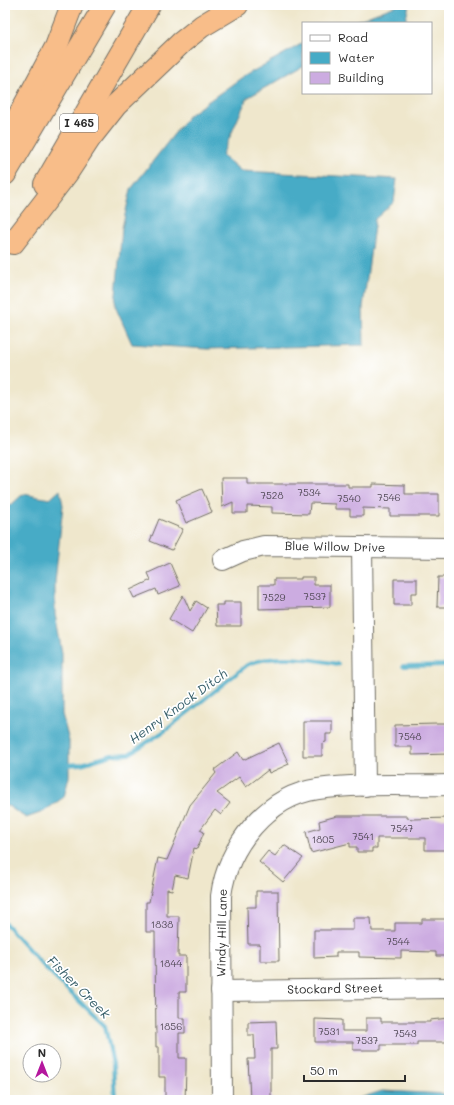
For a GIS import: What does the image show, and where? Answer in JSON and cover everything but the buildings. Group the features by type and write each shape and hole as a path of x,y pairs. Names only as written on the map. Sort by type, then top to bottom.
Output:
{"highway":[{"path":"5,142 56,47 72,5"},
{"name":"I 465","path":"5,174 105,5"},
{"name":"I 465","path":"9,250 54,166 149,5"},
{"path":"9,250 67,173 90,138 116,105 182,42 202,26 237,5"}],"street":[{"name":"Blue Willow Drive","path":"223,560 243,550 264,546 449,548"},
{"path":"362,547 365,786"},
{"name":"Windy Hill Lane","path":"222,1100 221,892 229,864 246,835 266,814 292,798 319,789 365,786 449,785"},
{"name":"Stockard Street","path":"221,991 449,988"}],"water":[{"path":"398,5 409,5 405,22 354,22"},
{"path":"302,44 302,67 247,98 222,155 241,171 397,179 394,202 375,219 363,307 364,345 207,349 132,344 115,306 122,228 131,189 189,115 241,78"},
{"path":"60,490 63,505 55,582 55,614 62,653 62,714 69,741 69,777 64,797 43,812 26,818 8,806 5,806 5,508 11,505 23,494 50,499"},
{"path":"382,1091 449,1094 449,1100 353,1100"}],"waterway":[{"name":"Henry Knock Ditch","path":"65,765 81,764 112,755 129,754 166,730 247,665 257,661 291,658 338,664"},
{"name":"Henry Knock Ditch","path":"403,666 449,665"},
{"name":"Fisher Creek","path":"5,923 48,971 105,1026 113,1064 115,1100"}]}
